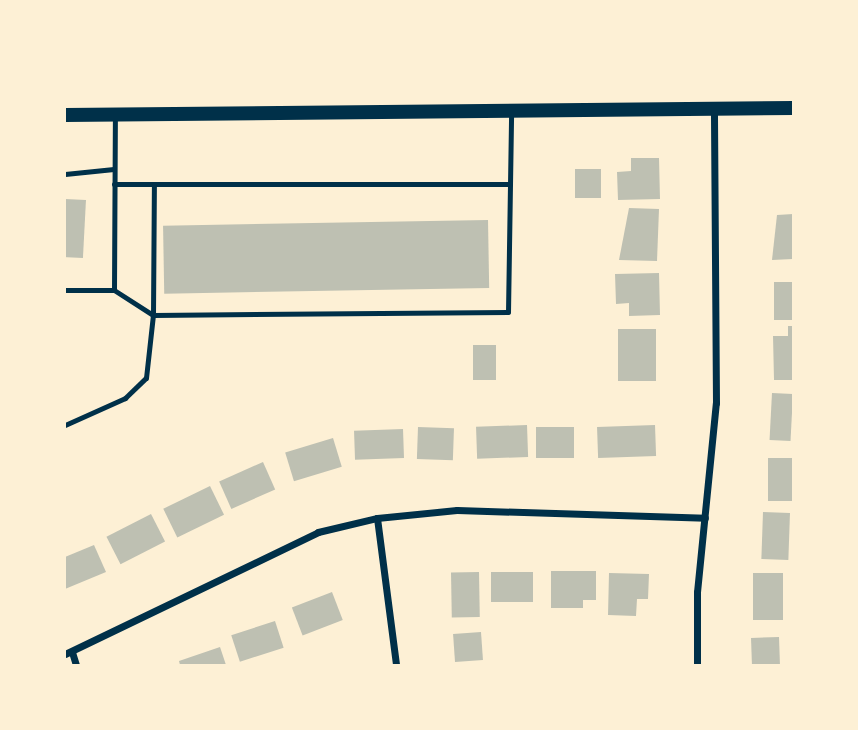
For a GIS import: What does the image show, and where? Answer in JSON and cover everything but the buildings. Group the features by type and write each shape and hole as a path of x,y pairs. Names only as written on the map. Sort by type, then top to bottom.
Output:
{"main road":[{"path":"65,115 793,108"}],"street":[{"path":"697,665 705,518 716,403 714,109"},
{"path":"76,665 68,653 318,532 377,518 457,510 705,518"},
{"path":"377,518 396,665"}],"lane":[{"path":"65,290 114,290 153,315 508,312 510,110"},
{"path":"114,290 115,114"},
{"path":"65,174 114,169"},
{"path":"114,184 510,184"},
{"path":"65,425 125,398 146,377 153,315 154,185"}]}
